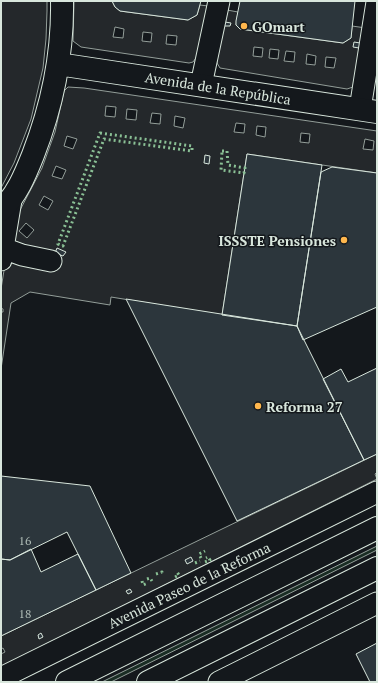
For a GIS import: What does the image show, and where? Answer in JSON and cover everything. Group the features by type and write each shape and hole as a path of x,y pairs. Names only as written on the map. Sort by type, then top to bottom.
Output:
{"main road":[{"path":"6,205 27,171 42,131 58,64 62,1"},
{"name":"Avenida de la República","path":"58,64 369,111"},
{"path":"68,682 377,528"},
{"path":"148,682 377,568"}],"street":[{"path":"201,85 219,1"},
{"path":"369,111 377,2"},
{"path":"6,205 2,254 22,255 51,261"},
{"name":"Avenida Paseo de la Reforma","path":"1,678 377,492"},
{"path":"219,682 377,603"}],"green space":[{"path":"377,546 377,550 111,682 102,682"}],"shaded area":[{"path":"1,1 47,1 47,11 43,68 31,119 14,163 1,188"},
{"path":"74,1 112,1 115,7 120,11 188,20 197,15 200,5 208,6 198,55 193,62 189,63 81,47 73,41","holes":["115,27 124,29 123,38 113,37","143,32 152,33 151,42 142,41","167,35 177,36 176,45 166,44"]},
{"path":"227,10 238,12 236,25 240,29 343,43 351,38 352,26 366,28 356,84 347,89 220,68 217,63","holes":["254,47 263,48 262,57 253,56","270,49 279,50 278,59 269,58","286,51 295,52 294,62 284,61","307,54 316,56 315,65 306,64","326,57 336,58 334,68 325,67"]},
{"path":"68,87 84,88 377,131 377,173 247,154 222,315 111,297 110,305 30,292 11,303 1,369 1,312 3,312 3,309 1,308 1,289 12,221 19,212 42,168 55,132 64,91","holes":["106,106 116,107 115,117 105,116","127,109 137,110 136,120 126,119","152,113 161,114 160,124 150,123","175,116 185,118 183,128 174,126","236,123 245,124 244,133 234,132","257,126 266,127 265,137 256,135","301,133 310,134 309,143 300,142","67,136 77,139 73,149 64,146","365,139 374,141 373,150 363,149","56,166 66,170 62,179 52,176","44,196 53,201 48,210 39,205","26,223 34,230 27,238 19,231"]},
{"path":"377,454 377,472 375,474 377,479 1,667 1,654 5,652 3,648 1,649 1,636"}],"building":[{"path":"112,1 201,1 197,15 188,20 120,11 115,7"},
{"path":"240,1 355,1 351,38 343,43 240,29 236,25 236,21"},
{"path":"225,22 231,23 230,26 224,26"},
{"path":"354,42 360,43 359,48 353,47"},
{"path":"247,154 322,165 297,326 222,315"},
{"path":"205,155 210,156 209,164 204,163"},
{"name":"ISSSTE Pensiones","path":"332,167 377,173 377,307 303,340 297,326 321,172"},
{"path":"57,248 66,252 63,256 55,253"},
{"name":"Reforma 27","path":"126,299 297,326 364,460 237,521"},
{"path":"377,368 377,454 364,460 323,379 341,369 348,382"},
{"path":"1,476 90,486 131,573 96,590 67,532 10,560 1,559"},
{"path":"31,549 41,572 78,554 96,590 1,636 1,559 10,560"},
{"path":"191,557 193,561 187,564 185,560"},
{"path":"130,589 132,592 128,594 126,591"},
{"path":"41,633 43,637 39,639 38,635"},
{"path":"377,643 377,682 370,682 356,654"}],"hedge":[{"path":"100,133 192,146 192,151 104,139 63,246 58,244 100,133"},
{"path":"222,151 227,151 228,165 245,168 244,173 221,170 222,151"},
{"path":"201,558 199,554 205,551"},
{"path":"205,562 210,560 208,557 206,558"},
{"path":"195,563 200,561"},
{"path":"156,574 162,572 163,575"},
{"path":"175,577 179,575 177,572"},
{"path":"147,579 150,578 152,581"},
{"path":"142,581 143,585 148,583"}],"place":[{"name":"GOmart","path":"244,26"},
{"name":"ISSSTE Pensiones","path":"344,240"},
{"name":"Reforma 27","path":"258,406"}]}
